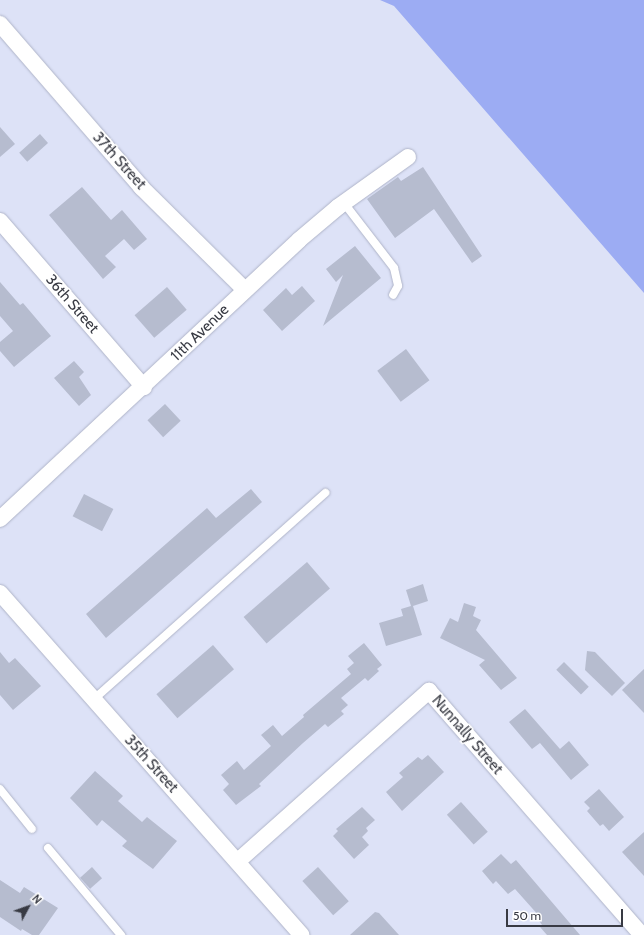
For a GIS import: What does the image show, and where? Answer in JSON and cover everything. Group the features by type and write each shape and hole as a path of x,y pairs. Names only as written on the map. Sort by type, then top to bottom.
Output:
{"street":[{"name":"37th Street","path":"0,24 141,187 245,290"},
{"name":"11th Avenue","path":"0,519 144,387 299,240 344,203 408,157"},
{"name":"36th Street","path":"0,221 144,387"},
{"name":"35th Street","path":"0,593 302,935"},
{"name":"Nunnally Street","path":"238,861 429,691 642,935"}],"lane":[{"path":"344,203 394,268 398,286 393,295"},
{"path":"94,699 326,493"},
{"path":"0,789 32,829"},
{"path":"48,848 121,935"}],"shaded area":[{"path":"380,0 644,0 644,293 394,6"}],"building":[{"path":"0,127 15,144 0,157"},
{"path":"40,134 48,143 27,162 19,153"},
{"path":"423,167 482,256 472,263 434,209 395,238 367,199 398,177 401,181"},
{"path":"82,187 111,220 122,210 147,239 134,250 124,239 105,256 116,267 103,279 49,215"},
{"path":"355,246 381,278 323,326 343,275 336,282 326,269"},
{"path":"0,282 20,305 23,303 51,336 14,367 0,351 0,342 13,331 0,316"},
{"path":"302,286 315,301 282,331 263,310 286,288 292,295"},
{"path":"167,287 187,310 154,338 135,315"},
{"path":"406,349 429,380 401,402 377,371"},
{"path":"74,361 84,372 79,377 91,395 79,406 54,378"},
{"path":"165,404 181,421 163,437 147,420"},
{"path":"251,489 262,502 106,638 86,614 207,508 216,518"},
{"path":"84,494 113,509 102,531 73,516"},
{"path":"307,562 330,588 267,644 244,617"},
{"path":"423,584 428,601 413,606 422,635 386,646 379,623 403,616 401,609 411,606 406,590"},
{"path":"464,603 476,607 473,616 481,620 476,630 517,678 501,690 479,665 485,660 440,638 450,618 458,622"},
{"path":"364,643 382,665 377,669 379,671 368,681 365,678 341,698 348,705 341,711 344,714 328,727 325,724 259,784 261,786 236,805 223,790 229,784 221,775 237,761 244,770 271,746 261,735 273,725 282,736 304,717 303,715 351,674 347,669 354,663 348,656"},
{"path":"213,645 234,669 177,718 156,694"},
{"path":"587,651 595,652 625,683 612,696 585,670"},
{"path":"0,652 9,663 15,658 41,686 13,710 0,695"},
{"path":"564,662 589,687 581,695 556,670"},
{"path":"644,669 644,713 622,690"},
{"path":"525,709 560,749 569,741 589,765 571,780 540,743 532,749 509,722"},
{"path":"428,755 444,772 402,811 386,792 403,777 399,773 418,757 422,760"},
{"path":"95,771 123,796 118,801 142,822 147,817 177,841 153,869 122,846 127,841 102,820 97,826 70,798"},
{"path":"599,789 624,817 609,831 603,824 600,826 587,811 590,808 584,802"},
{"path":"461,802 488,832 474,844 447,815"},
{"path":"362,807 375,820 366,828 368,831 362,837 369,845 354,859 333,836 338,831 336,829"},
{"path":"644,832 644,876 622,852"},
{"path":"501,854 511,864 516,860 580,935 547,935 540,927 542,925 538,919 540,917 515,889 508,894 496,881 493,884 482,871"},
{"path":"92,867 102,878 90,889 80,878"},
{"path":"318,867 349,901 333,915 302,881"},
{"path":"0,880 20,893 24,887 58,908 39,935 32,935 22,929 21,931 0,917"},
{"path":"375,912 379,913 399,935 350,935"}]}
